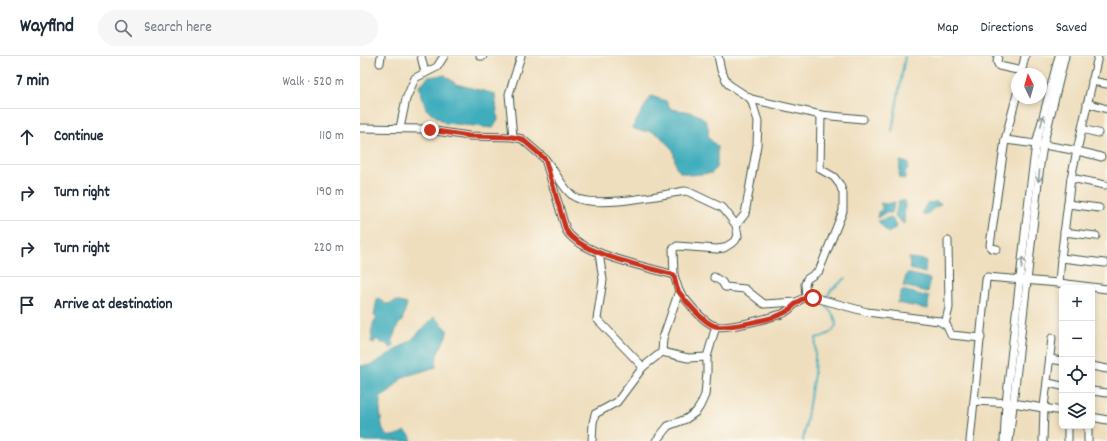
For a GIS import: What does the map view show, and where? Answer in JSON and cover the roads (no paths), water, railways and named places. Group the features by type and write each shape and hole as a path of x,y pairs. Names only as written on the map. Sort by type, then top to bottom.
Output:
{"street":[{"path":"421,56 425,73"},
{"path":"400,128 406,99 414,78 437,67 444,56"},
{"path":"513,137 509,94 521,56"},
{"path":"718,56 721,70 728,84 751,99 821,115 863,119"},
{"path":"998,56 997,62 999,66 1011,69"},
{"path":"1022,68 1025,56"},
{"path":"1004,441 1010,403 1040,145 1059,56"},
{"path":"1040,145 1065,56"},
{"path":"1059,283 1071,178 1098,56"},
{"path":"1092,81 1107,84"},
{"path":"736,225 745,214 757,145 758,121 751,99"},
{"path":"1088,103 1107,109"},
{"path":"997,249 991,248 990,245 1005,140 1014,104"},
{"path":"806,297 805,284 807,279 819,271 843,212 843,193 840,185 836,178 820,169 821,115"},
{"path":"360,128 422,129 469,136 513,137 522,139 545,159 555,171 568,192 577,198 597,201 622,200 685,191 719,206 736,225 738,233 737,238 731,245 717,249 674,247 672,250 674,275 679,291 706,321 716,326 757,322 782,314 806,297 867,312 939,321 945,324 951,335 981,338"},
{"path":"1082,129 1098,133"},
{"path":"1005,140 1078,150 1101,157"},
{"path":"545,159 560,214 568,234 573,239 599,253 674,275"},
{"path":"1071,178 1105,184"},
{"path":"1068,204 1099,208"},
{"path":"1064,232 1096,236"},
{"path":"945,324 949,308 948,241"},
{"path":"599,253 603,280 597,319 643,367"},
{"path":"1061,258 1105,263"},
{"path":"714,277 722,282 725,287 745,289 749,291 764,304 797,302"},
{"path":"970,441 987,277 1107,289"},
{"path":"592,441 595,414 617,402 643,367 662,352 663,338 679,291"},
{"path":"656,441 668,426 686,419 696,412 700,406 706,389 707,357 716,326"},
{"path":"1044,441 1044,407 1048,383 1052,338"},
{"path":"662,352 688,358 707,357"},
{"path":"1050,359 1059,360"},
{"path":"1095,367 1107,369"},
{"path":"1048,383 1059,385"},
{"path":"1095,391 1107,393"},
{"path":"974,401 1010,403 1059,410"},
{"path":"1009,441 1010,403"},
{"path":"1095,418 1107,420"},
{"path":"1068,429 1068,441"},
{"path":"1088,429 1088,441"}],"water":[{"path":"445,75 456,84 495,94 498,120 493,128 445,123 426,109 419,86 428,77"},
{"path":"651,96 666,101 671,109 694,113 703,119 708,129 708,137 717,146 717,166 712,173 691,175 680,172 676,167 673,150 659,135 651,131 640,131 632,128"},
{"path":"900,161 908,163 908,169 905,172 905,179 899,178"},
{"path":"899,201 905,201 904,224 895,216"},
{"path":"895,202 892,213 885,213 877,218 878,212 882,210 880,203 887,204"},
{"path":"936,202 941,204 926,215 922,213 927,203"},
{"path":"891,217 897,227 888,233 878,221"},
{"path":"909,258 926,260 925,273 910,269"},
{"path":"907,273 930,279 928,292 903,286"},
{"path":"902,290 929,297 928,309 897,303"},
{"path":"379,298 385,304 396,301 407,304 402,321 398,325 392,340 394,346 390,348 385,343 382,343 376,339 374,343 371,342 371,333 374,321 377,319 374,316 377,299"},
{"path":"434,317 447,329 447,334 437,355 436,367 403,377 391,390 381,396 380,399 381,418 385,433 390,436 394,436 405,431 410,435 412,441 360,441 360,366 371,365 410,341"}],"waterway":[{"path":"892,131 905,56"},
{"path":"826,299 831,290 846,278"},
{"path":"803,441 814,374 816,338 834,330 836,323 825,303"}]}
